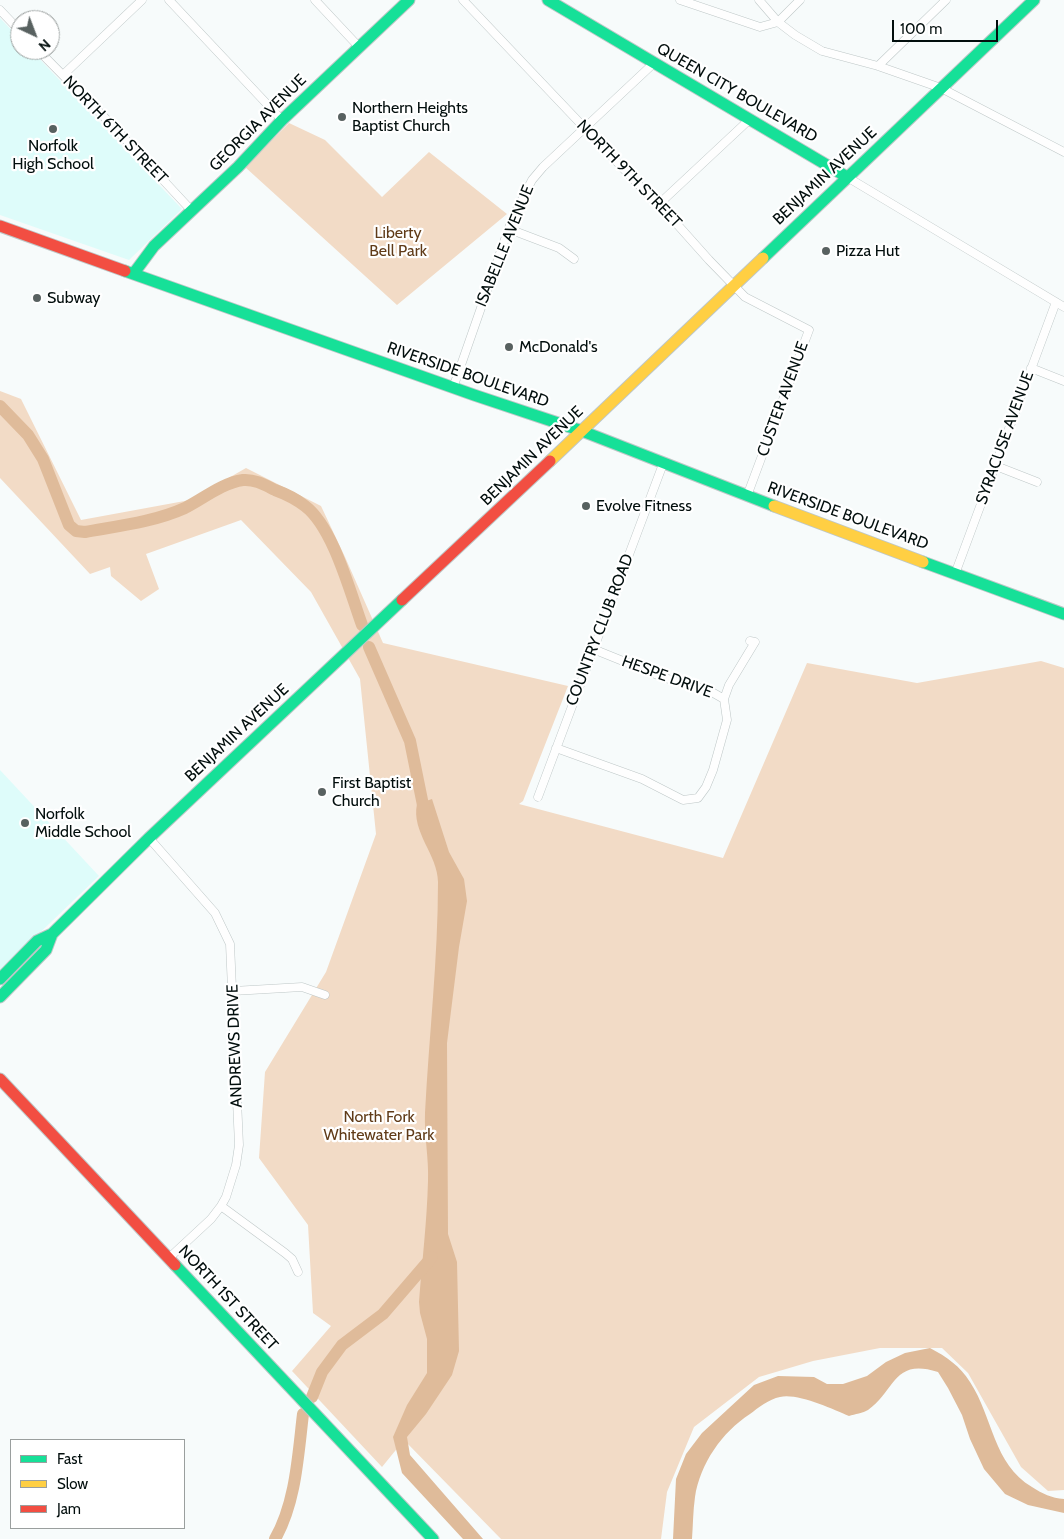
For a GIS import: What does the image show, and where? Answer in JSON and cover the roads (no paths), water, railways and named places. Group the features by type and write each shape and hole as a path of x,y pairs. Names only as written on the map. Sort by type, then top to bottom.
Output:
{"main road":[{"name":"GEORGIA AVENUE","path":"134,273 154,246 238,167 282,120 409,0"},
{"name":"QUEEN CITY BOULEVARD","path":"548,0 847,178"},
{"name":"BENJAMIN AVENUE","path":"0,979 37,941 52,934 149,838 582,431 1034,0"},
{"name":"RIVERSIDE BOULEVARD","path":"0,226 453,388 582,431 747,496 1064,614"},
{"name":"BENJAMIN AVENUE","path":"0,997 46,950 52,934"},
{"name":"NORTH 1ST STREET","path":"0,1078 433,1539"}],"street":[{"path":"63,75 142,0"},
{"path":"169,0 282,120"},
{"path":"315,0 359,47"},
{"name":"NORTH 9TH STREET","path":"463,0 654,201 660,204 734,286 745,296 809,330"},
{"path":"680,0 760,27 778,22 800,0"},
{"path":"759,0 778,22 795,36 822,51 878,66 941,88 1064,152"},
{"path":"878,66 946,0"},
{"path":"0,10 10,20"},
{"name":"NORTH 6TH STREET","path":"48,60 191,210"},
{"name":"ISABELLE AVENUE","path":"453,388 509,229 532,180 654,63"},
{"path":"660,204 750,119"},
{"name":"QUEEN CITY BOULEVARD","path":"847,178 1064,307"},
{"path":"509,229 559,248 574,259"},
{"name":"SYRACUSE AVENUE","path":"955,574 1056,302"},
{"name":"CUSTER AVENUE","path":"747,496 809,330"},
{"path":"1030,368 1064,381"},
{"name":"COUNTRY CLUB ROAD","path":"538,797 663,464"},
{"path":"996,466 1037,482"},
{"path":"724,700 729,685 755,642 750,641"},
{"name":"HESPE DRIVE","path":"556,748 642,779 683,800 698,798 706,787 713,770 727,720 724,700 710,691 665,678 592,649"},
{"name":"ANDREWS DRIVE","path":"149,838 215,913 230,944 233,991 239,1144 236,1165 226,1197 221,1206 211,1219 169,1258"},
{"path":"233,991 302,987 325,994"},
{"path":"221,1206 285,1253 292,1259 298,1272"}],"waterway":[{"path":"0,406 28,435 43,459 69,525 76,531 85,532 161,517 185,508 228,484 243,480 252,480 294,499 305,506 324,529 346,578 362,625"},
{"path":"369,647 410,741 427,818"},
{"path":"312,1397 322,1372 342,1345 383,1314 432,1257"},
{"path":"275,1539 288,1510 292,1494 303,1414"}],"place":[{"name":"Northern Heights Baptist Church","path":"342,117"},
{"name":"Norfolk High School","path":"53,129"},
{"name":"Pizza Hut","path":"826,251"},
{"name":"Subway","path":"37,298"},
{"name":"McDonald's","path":"509,347"},
{"name":"Evolve Fitness","path":"586,506"},
{"name":"First Baptist Church","path":"322,792"},
{"name":"Norfolk Middle School","path":"25,823"}],"park label":[{"name":"Liberty Bell Park","path":"398,242"},
{"name":"North Fork Whitewater Park","path":"379,1126"}]}
